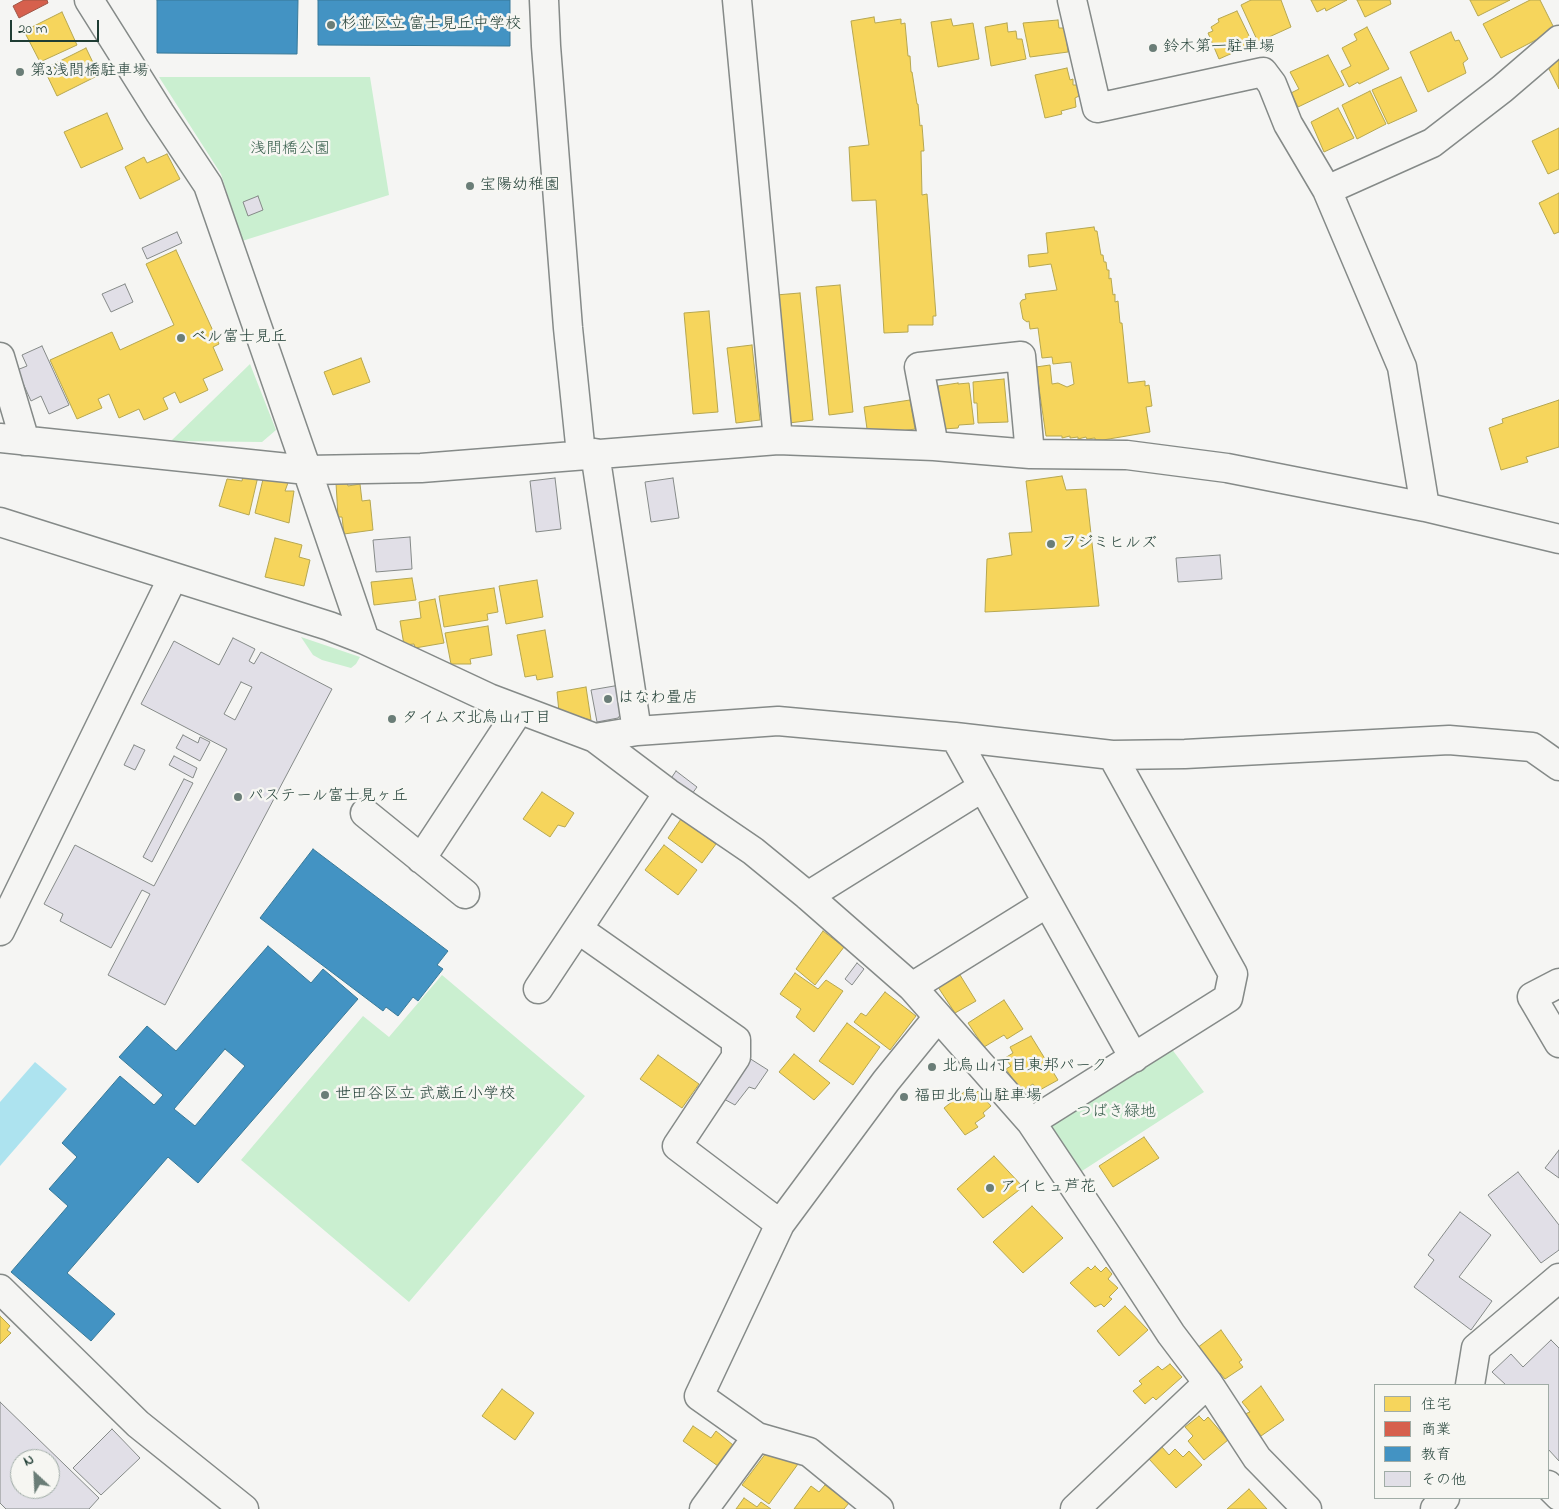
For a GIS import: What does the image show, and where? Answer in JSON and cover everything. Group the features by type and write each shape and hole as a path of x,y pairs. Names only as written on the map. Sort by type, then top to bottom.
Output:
{"street":[{"path":"89,0 208,185 365,640"},
{"path":"544,0 568,328 588,454 637,731"},
{"path":"737,0 778,440"},
{"path":"1072,0 1097,108 1263,72 1272,84 1288,124 1327,190 1402,368 1425,507"},
{"path":"1327,190 1432,143 1502,89 1559,40"},
{"path":"934,446 919,367 1021,356 1030,454"},
{"path":"0,357 12,439 307,470 421,468 778,440 934,446 1030,454 1127,455 1228,468 1425,507 1559,539"},
{"path":"0,522 329,626 365,640 489,698 595,738 668,793 754,851 912,987 1030,1122 1171,1334 1208,1383 1258,1458 1307,1509"},
{"path":"0,931 173,577"},
{"path":"422,859 519,710"},
{"path":"595,738 637,731 778,721 955,737 1112,755 1184,754 1449,740 1532,747 1559,766"},
{"path":"955,737 1134,1058"},
{"path":"1030,1122 1228,998 1233,974 1112,755"},
{"path":"808,896 983,787"},
{"path":"538,988 668,793"},
{"path":"365,813 465,894"},
{"path":"912,987 1047,902"},
{"path":"578,929 736,1040 736,1057 677,1146 780,1224"},
{"path":"1559,983 1532,997 1559,1043"},
{"path":"879,1509 809,1452 757,1437 699,1396 780,1224 881,1088 938,1017"},
{"path":"1470,1384 1476,1348 1559,1278"},
{"path":"0,1289 138,1424 244,1509"},
{"path":"1076,1509 1208,1383"},
{"path":"704,1509 757,1437"},
{"path":"1549,1486 1559,1496"},
{"path":"1435,1509 1444,1499"}],"green space":[{"name":"浅間橋公園","path":"159,77 370,77 389,195 242,241 221,174"},
{"path":"250,364 276,430 262,442 171,441"},
{"path":"301,637 360,657 351,668 322,660 313,655"},
{"path":"442,975 585,1096 409,1302 241,1160 363,1016 389,1037"},
{"name":"つばき緑地","path":"1168,1044 1204,1092 1082,1171 1050,1130 1057,1116"}],"water":[{"path":"35,1062 67,1089 0,1166 0,1102"}],"building: 住宅":[{"path":"1251,0 1281,0 1291,27 1258,42 1241,5"},
{"path":"1311,0 1347,0 1326,11 1325,8 1317,12"},
{"path":"1357,0 1390,0 1391,4 1365,17"},
{"path":"1470,0 1510,0 1478,16"},
{"path":"1530,0 1540,0 1555,30 1501,58 1483,24"},
{"path":"1237,11 1253,44 1219,59 1208,33 1213,31 1211,27 1219,22 1218,19"},
{"path":"62,12 77,45 40,62 24,31"},
{"path":"874,17 875,23 901,19 901,24 905,23 908,56 910,56 920,126 922,125 924,151 921,151 922,195 927,194 936,316 933,316 933,325 908,325 908,332 884,333 876,200 852,201 849,147 869,145 851,21"},
{"path":"951,19 953,26 973,23 979,59 938,67 931,22"},
{"path":"1058,20 1059,28 1065,28 1068,52 1030,57 1023,23"},
{"path":"1007,23 1008,32 1016,31 1017,39 1022,39 1026,59 991,66 985,27"},
{"path":"1367,27 1389,69 1349,87 1341,71 1351,66 1342,48 1357,40 1354,34"},
{"path":"1451,32 1455,41 1459,40 1468,59 1463,63 1466,73 1428,92 1410,52"},
{"path":"86,48 99,75 57,96 44,69"},
{"path":"1559,53 1559,89 1546,63"},
{"path":"1328,55 1344,85 1298,107 1291,93 1299,89 1290,72"},
{"path":"1067,68 1070,80 1073,79 1073,85 1077,85 1079,96 1075,98 1076,107 1061,111 1062,114 1045,118 1035,75"},
{"path":"1401,77 1417,111 1388,124 1372,90"},
{"path":"1370,91 1386,124 1357,139 1342,105"},
{"path":"1338,108 1354,138 1324,152 1311,122"},
{"path":"107,113 123,149 81,168 64,132"},
{"path":"1559,128 1559,169 1548,174 1532,141"},
{"path":"167,154 180,179 140,199 125,167 144,157 147,163"},
{"path":"1559,193 1559,232 1554,234 1539,203"},
{"path":"1094,227 1095,231 1097,231 1101,255 1103,255 1104,262 1106,262 1107,270 1109,270 1109,279 1111,278 1115,302 1118,301 1128,383 1145,381 1145,386 1149,385 1152,406 1146,407 1150,432 1103,440 1087,439 1086,437 1078,439 1078,437 1070,438 1070,436 1062,438 1062,436 1046,436 1036,367 1050,365 1052,384 1058,383 1067,387 1074,384 1071,362 1053,364 1052,357 1042,358 1038,328 1030,329 1029,321 1027,322 1023,319 1020,303 1026,299 1025,294 1057,290 1051,264 1029,267 1028,255 1048,253 1046,233"},
{"name":"ベル富士見丘","path":"176,250 219,344 213,347 223,370 203,379 208,390 180,403 175,392 163,398 168,409 144,420 139,409 119,418 109,394 98,399 102,408 77,419 50,360 112,332 120,350 174,325 146,264"},
{"path":"840,285 853,412 829,415 816,287"},
{"path":"800,293 813,420 789,423 776,295"},
{"path":"709,311 718,412 693,414 684,313"},
{"path":"752,345 760,420 736,423 727,348"},
{"path":"361,358 370,382 333,395 324,372"},
{"path":"1004,379 1008,422 978,423 977,403 974,403 973,382"},
{"path":"969,383 974,424 943,429 938,386"},
{"path":"910,400 915,429 868,436 864,407"},
{"path":"1559,400 1559,447 1526,457 1528,462 1501,470 1489,428 1503,423 1502,419"},
{"path":"244,470 259,472 249,515 219,506 227,479 242,481"},
{"path":"264,475 289,480 285,491 294,491 289,523 255,513"},
{"name":"フジミヒルズ","path":"1062,476 1066,490 1086,489 1099,606 985,612 987,559 1012,555 1009,533 1032,532 1026,481"},
{"path":"347,482 348,486 360,484 362,501 370,500 373,530 344,534 342,517 338,517 336,483"},
{"path":"275,538 302,545 299,557 310,560 304,586 265,577"},
{"path":"412,578 416,600 374,605 371,582"},
{"path":"537,580 543,617 506,624 499,586"},
{"path":"494,588 498,612 487,614 488,620 444,627 439,596"},
{"path":"435,599 444,643 415,648 414,644 404,645 400,621 421,618 419,602"},
{"path":"488,626 492,655 470,659 471,664 451,664 445,633"},
{"path":"545,630 553,677 537,680 536,675 525,677 517,635"},
{"path":"586,687 591,720 559,712 557,692"},
{"path":"542,792 574,813 565,827 558,825 550,837 523,819"},
{"path":"681,819 716,844 702,863 668,838"},
{"path":"664,845 697,870 678,895 645,870"},
{"path":"823,931 844,947 815,985 796,969"},
{"path":"795,973 818,989 826,980 843,991 814,1032 796,1017 801,1009 780,994"},
{"path":"951,973 955,978 960,975 976,1001 955,1013 936,984"},
{"path":"885,992 916,1016 890,1050 854,1022 861,1013 866,1016"},
{"path":"1004,1000 1023,1029 1007,1039 1004,1035 984,1047 968,1023"},
{"path":"847,1023 880,1047 853,1085 819,1061"},
{"path":"1031,1036 1058,1080 1038,1091 1033,1084 1021,1091 1006,1069 1011,1066 1005,1058 1013,1053 1010,1047"},
{"path":"794,1054 830,1083 814,1100 779,1072"},
{"path":"658,1055 699,1084 682,1108 640,1079"},
{"path":"969,1088 975,1094 978,1091 991,1106 983,1113 985,1116 975,1123 978,1127 965,1135 944,1108"},
{"path":"1144,1137 1159,1158 1113,1187 1099,1166"},
{"name":"アイヒュ芦花","path":"994,1156 1023,1187 983,1218 957,1189"},
{"path":"1032,1206 1063,1238 1023,1273 993,1242"},
{"path":"1095,1266 1101,1272 1106,1267 1112,1274 1108,1279 1118,1288 1109,1297 1112,1299 1104,1307 1101,1304 1095,1307 1070,1283 1088,1267 1091,1270"},
{"path":"1125,1306 1148,1330 1119,1356 1097,1331"},
{"path":"0,1316 10,1326 7,1330 11,1333 0,1344"},
{"path":"1221,1330 1242,1360 1239,1362 1243,1367 1225,1379 1220,1373 1217,1375 1197,1348"},
{"path":"1170,1364 1182,1377 1156,1400 1153,1397 1145,1404 1133,1391 1142,1384 1139,1381 1158,1366 1162,1370"},
{"path":"1261,1386 1284,1420 1261,1436 1245,1414 1250,1412 1242,1402"},
{"path":"502,1389 534,1413 515,1440 482,1416"},
{"path":"1199,1416 1204,1421 1208,1417 1228,1440 1204,1460 1188,1441 1193,1436 1185,1427"},
{"path":"693,1426 711,1438 716,1431 733,1445 718,1466 683,1441"},
{"path":"1162,1447 1169,1455 1175,1449 1183,1457 1189,1451 1202,1465 1176,1488 1149,1459"},
{"path":"769,1449 778,1449 798,1464 769,1504 742,1485"},
{"path":"825,1485 849,1503 844,1509 794,1509 811,1486 819,1492"},
{"path":"1249,1489 1267,1509 1227,1509"},
{"path":"744,1498 757,1507 761,1502 771,1509 736,1509"}],"building: 商業":[{"path":"24,0 47,0 48,3 19,18 13,6"}],"building: 教育":[{"path":"157,0 298,0 297,54 157,53"},
{"path":"318,0 510,0 510,46 318,45"},
{"path":"313,849 448,951 437,965 443,969 418,1001 413,997 398,1016 386,1007 383,1011 260,918"},
{"path":"268,946 311,983 323,969 358,999 198,1183 168,1157 67,1273 115,1314 91,1341 11,1272 68,1206 49,1189 77,1157 62,1143 120,1076 154,1105 163,1095 119,1057 147,1026 176,1051","holes":["225,1049 245,1066 195,1126 174,1109"]}],"building: その他":[{"path":"258,196 263,210 248,216 243,202"},
{"path":"177,232 182,243 147,259 142,248"},
{"path":"125,284 133,302 111,312 102,294"},
{"path":"42,346 69,405 49,414 41,396 31,401 17,370 27,366 22,355"},
{"path":"555,478 561,529 536,532 530,481"},
{"path":"673,478 679,518 651,522 645,482"},
{"path":"410,537 412,569 376,572 373,540"},
{"path":"1220,555 1222,579 1178,582 1176,558"},
{"name":"パステール富士見ヶ丘","path":"233,638 255,649 249,661 254,664 261,652 332,689 165,1005 108,975 150,894 142,890 111,948 60,921 63,914 44,904 75,845 154,886 227,749 141,704 174,641 219,665","holes":["241,682 252,687 235,720 224,714"]},
{"name":"はなわ畳店","path":"620,685 625,708 618,718 597,722 591,690"},
{"path":"183,735 198,743 200,737 210,742 200,761 176,748"},
{"path":"134,745 145,750 135,770 124,765"},
{"path":"174,756 197,768 193,778 169,765"},
{"path":"676,771 697,787 689,798 668,783"},
{"path":"184,779 193,783 152,862 143,857"},
{"path":"857,963 864,969 852,985 845,979"},
{"path":"749,1058 768,1070 755,1089 749,1087 735,1105 722,1098"},
{"path":"1559,1150 1559,1178 1545,1168"},
{"path":"1518,1172 1559,1225 1559,1250 1541,1263 1488,1195"},
{"path":"1460,1212 1491,1235 1459,1277 1492,1301 1471,1330 1414,1287 1434,1260 1428,1255"},
{"path":"1551,1340 1559,1348 1559,1461 1549,1450 1549,1384 1505,1384 1492,1372 1511,1354 1523,1367"},
{"path":"0,1402 48,1449 10,1449 10,1499 60,1499 60,1460 99,1498 89,1509 6,1509 0,1503"},
{"path":"112,1429 140,1458 101,1495 73,1468"}],"place":[{"name":"杉並区立 富士見丘中学校","path":"331,25"},
{"name":"鈴木第一駐車場","path":"1153,48"},
{"name":"第3浅間橋駐車場","path":"20,72"},
{"name":"宝陽幼稚園","path":"470,186"},
{"name":"ベル富士見丘","path":"181,338"},
{"name":"フジミヒルズ","path":"1051,544"},
{"name":"はなわ畳店","path":"608,699"},
{"name":"タイムズ北烏山1丁目","path":"392,719"},
{"name":"パステール富士見ヶ丘","path":"238,797"},
{"name":"北烏山1丁目東邦パーク","path":"932,1067"},
{"name":"世田谷区立 武蔵丘小学校","path":"325,1095"},
{"name":"福田北烏山駐車場","path":"904,1097"},
{"name":"アイヒュ芦花","path":"990,1188"}]}
